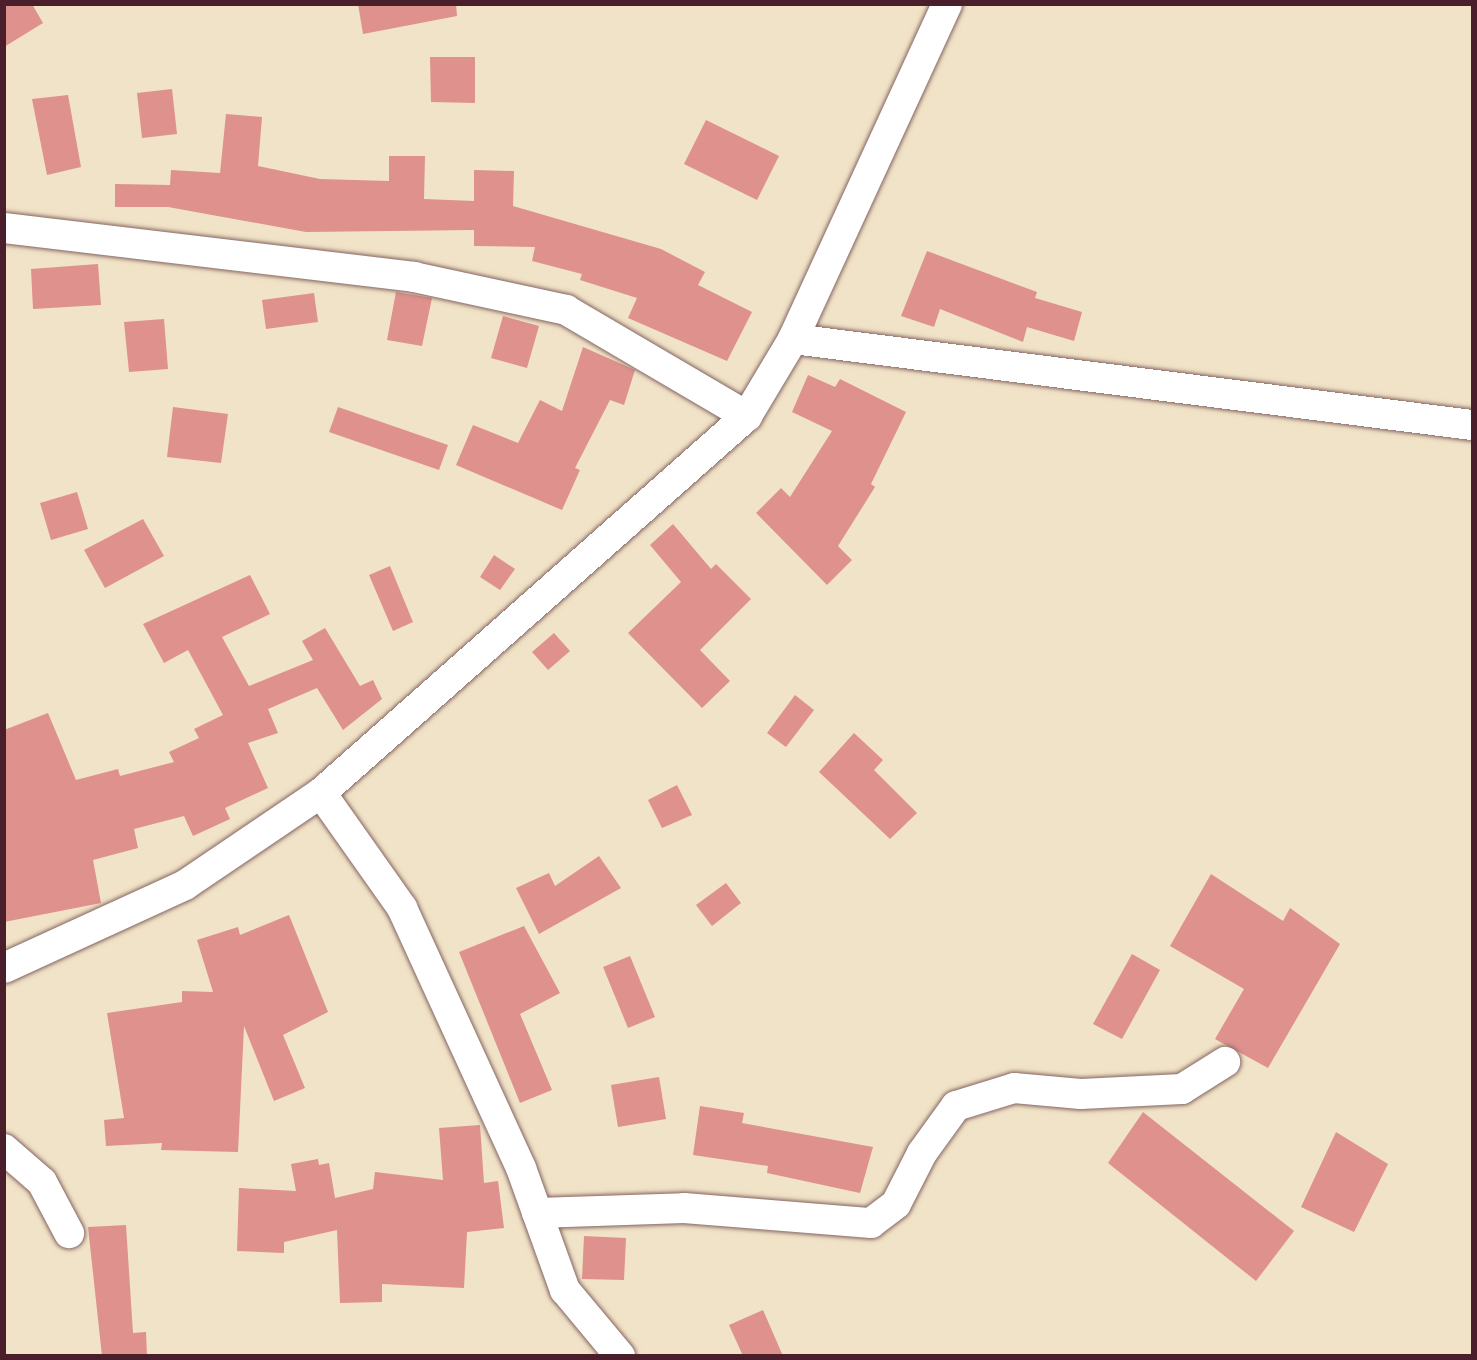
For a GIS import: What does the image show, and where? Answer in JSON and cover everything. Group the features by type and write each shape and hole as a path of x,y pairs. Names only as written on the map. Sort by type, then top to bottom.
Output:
{"street":[{"path":"4,968 185,885 321,793 747,416 793,339 947,4"},
{"path":"4,228 414,277 566,310 747,416"},
{"path":"793,339 1473,425"},
{"path":"321,793 402,908 537,1213 565,1290 621,1356"},
{"path":"537,1213 684,1208 871,1223 896,1204 922,1153 956,1106 1014,1088 1081,1094 1182,1089 1225,1062"},
{"path":"4,1149 42,1182 69,1233"}],"building":[{"path":"4,4 32,4 43,23 4,47"},
{"path":"358,4 456,4 457,16 363,34"},
{"path":"430,57 475,57 475,103 431,102"},
{"path":"172,89 177,134 142,138 137,93"},
{"path":"68,95 81,167 47,175 32,99"},
{"path":"226,114 262,117 258,166 320,179 389,181 389,156 425,156 424,199 474,201 474,170 514,171 513,206 661,249 705,272 698,285 752,312 727,361 628,318 637,298 580,280 582,274 532,261 535,247 474,246 474,230 306,232 168,207 115,207 115,184 170,185 171,170 220,173"},
{"path":"706,120 779,156 757,200 684,164"},
{"path":"927,251 1037,292 1035,298 1082,312 1074,341 1027,327 1023,342 940,309 934,327 901,316"},
{"path":"98,264 101,305 33,309 31,269"},
{"path":"396,292 432,298 422,346 387,340"},
{"path":"314,293 318,322 266,329 262,300"},
{"path":"503,316 539,326 527,368 491,358"},
{"path":"164,319 168,369 129,372 124,322"},
{"path":"583,347 635,370 624,405 610,400 575,468 580,470 562,510 456,465 473,425 518,443 540,400 562,411"},
{"path":"808,375 835,387 840,379 906,412 871,484 875,487 838,546 852,560 827,585 756,513 781,488 790,497 832,431 792,412"},
{"path":"173,407 228,414 221,463 167,457"},
{"path":"338,407 448,445 439,470 329,432"},
{"path":"77,492 88,529 51,540 40,503"},
{"path":"143,519 164,556 105,588 84,550"},
{"path":"673,524 711,569 716,564 751,599 700,650 730,681 702,708 628,633 681,582 650,545"},
{"path":"494,555 515,569 500,590 480,577"},
{"path":"390,566 413,622 393,631 369,575"},
{"path":"250,575 270,614 222,637 249,686 313,660 302,641 325,628 360,686 373,680 382,699 343,730 317,688 268,709 278,733 248,743 268,788 225,808 230,819 193,836 184,816 134,829 138,848 93,860 101,903 4,922 4,730 48,713 76,780 118,769 120,776 174,762 169,752 199,738 194,729 223,715 188,650 164,663 143,624"},
{"path":"554,633 570,651 548,670 532,652"},
{"path":"795,695 814,710 786,747 767,733"},
{"path":"854,733 883,760 874,770 917,813 890,839 819,772"},
{"path":"677,785 692,815 662,828 648,800"},
{"path":"599,856 621,888 539,934 516,888 549,873 555,886"},
{"path":"1211,874 1283,921 1290,908 1340,944 1268,1068 1215,1039 1244,989 1170,946"},
{"path":"726,883 741,903 712,926 696,905"},
{"path":"289,915 328,1012 283,1035 305,1088 274,1101 244,1026 238,1152 161,1150 162,1143 106,1146 104,1120 124,1118 107,1013 182,1002 182,991 213,992 197,940 238,927 240,935"},
{"path":"524,926 560,993 520,1014 552,1090 520,1103 459,952"},
{"path":"1132,954 1160,970 1122,1039 1093,1024"},
{"path":"630,956 655,1017 628,1028 603,967"},
{"path":"659,1077 666,1119 618,1127 611,1085"},
{"path":"700,1106 744,1113 742,1123 873,1147 860,1193 767,1173 768,1166 693,1155"},
{"path":"1143,1112 1294,1231 1256,1281 1108,1163"},
{"path":"480,1125 484,1183 498,1181 504,1228 467,1232 464,1288 382,1284 382,1302 340,1303 337,1230 284,1242 284,1253 237,1251 239,1188 296,1191 291,1164 318,1159 319,1165 329,1163 335,1198 373,1189 375,1172 443,1180 439,1128"},
{"path":"1336,1132 1388,1164 1354,1232 1301,1207"},
{"path":"126,1225 133,1333 146,1332 147,1356 102,1356 88,1227"},
{"path":"584,1236 626,1238 624,1280 582,1279"},
{"path":"763,1310 783,1356 743,1356 729,1325"}]}
